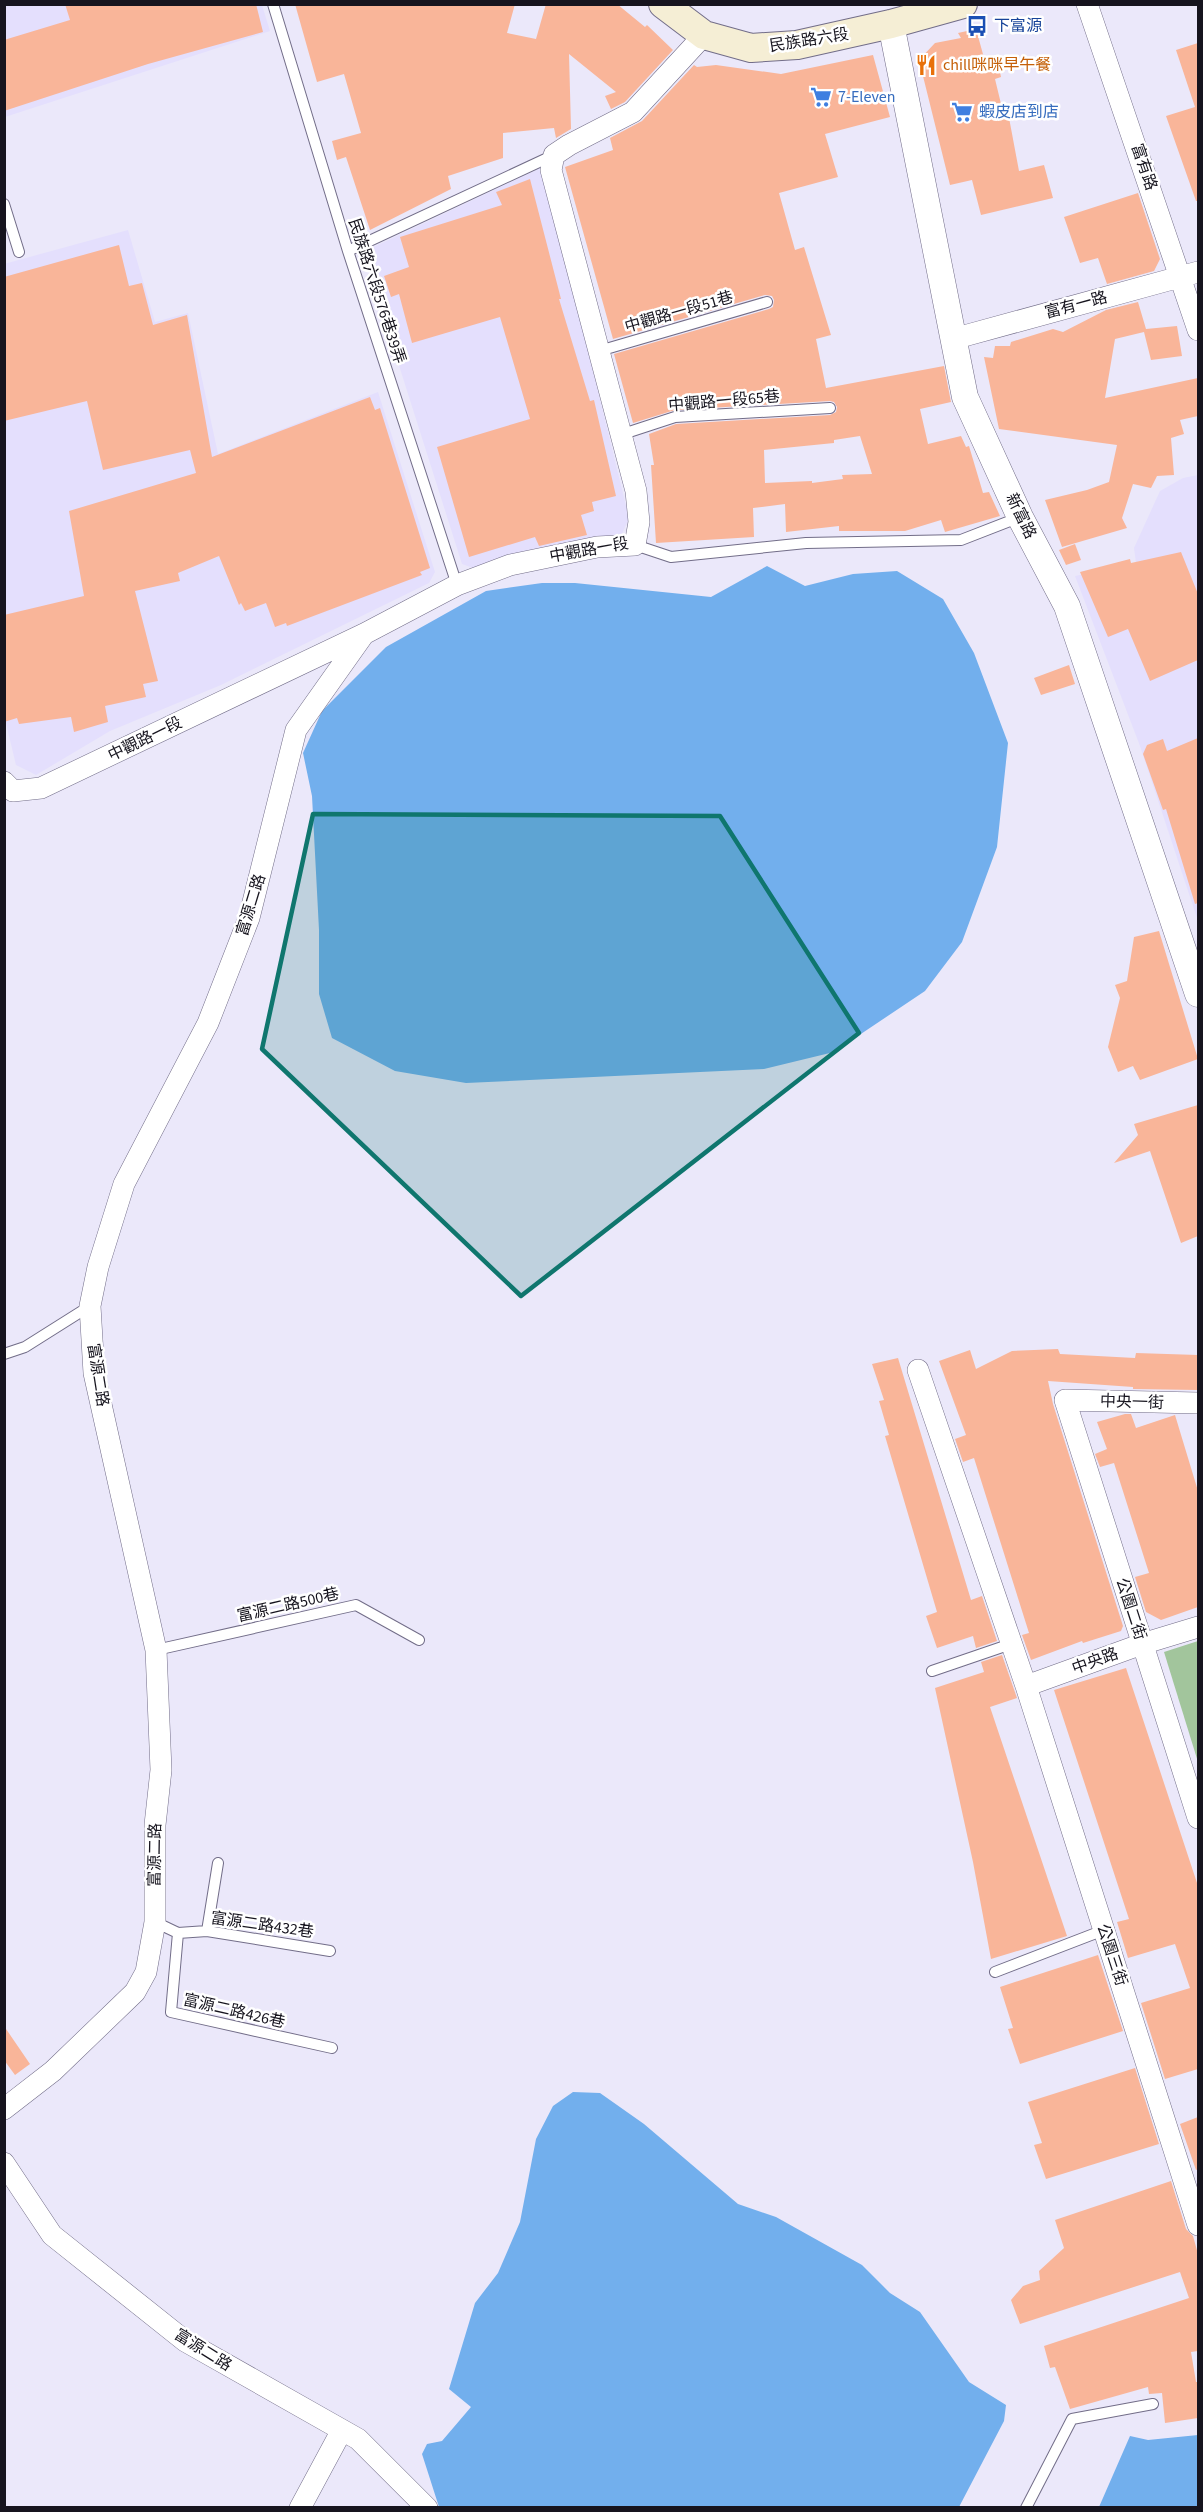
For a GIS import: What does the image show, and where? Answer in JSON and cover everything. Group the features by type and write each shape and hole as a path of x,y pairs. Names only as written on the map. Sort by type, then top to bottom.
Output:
{"main road":[{"name":"民族路六段","path":"663,4 704,35 751,48 797,45 891,24 963,4"}],"street":[{"name":"富有路","path":"1088,4 1190,274 1198,330"},
{"name":"新富路","path":"891,24 965,397 1020,517 1067,606 1198,994"},
{"path":"555,155 568,145 633,112 704,35"},
{"name":"中觀路一段","path":"4,783 13,791 41,789 364,634 458,585 510,565 597,547 634,545 639,522 636,491 551,170 555,155"},
{"name":"富有一路","path":"953,339 1190,274"},
{"name":"富源二路","path":"4,2109 53,2071 135,1992 146,1972 155,1922 155,1825 161,1770 156,1650 94,1373 90,1306 98,1267 124,1184 208,1023 249,918 296,730 364,634"},
{"name":"公園三街","path":"918,1370 1026,1686 1198,2225"},
{"name":"中央一街","path":"1065,1400 1198,1403"},
{"name":"公園二街","path":"1065,1400 1198,1818"},
{"name":"中央路","path":"1026,1686 1142,1644 1198,1627"},
{"name":"富源二路","path":"4,2163 52,2235 184,2341 358,2439 427,2508"},
{"path":"300,2508 342,2430"}],"lane":[{"name":"民族路六段576巷39弄","path":"273,4 348,250 458,585"},
{"path":"348,250 555,155"},
{"path":"4,204 19,252"},
{"name":"中觀路一段51巷","path":"599,351 767,302"},
{"name":"中觀路一段65巷","path":"622,434 675,417 830,408"},
{"path":"634,545 671,557 806,543 960,540 1020,517"},
{"path":"4,1354 25,1347 90,1306"},
{"name":"富源二路500巷","path":"156,1650 356,1605 419,1640"},
{"path":"932,1671 1011,1644"},
{"path":"207,1931 218,1863"},
{"name":"富源二路432巷","path":"155,1922 178,1933 207,1931 330,1951"},
{"path":"995,1972 1104,1930"},
{"name":"富源二路426巷","path":"178,1933 171,2012 332,2048"},
{"path":"1026,2508 1072,2419 1153,2404"}],"highlighted area":[{"path":"313,814 720,816 859,1033 521,1296 262,1049"}],"shaded area":[{"path":"4,5 262,5 270,31 5,117"},
{"path":"543,167 629,518 621,536 476,569 462,564 363,252"},
{"path":"128,230 155,322 188,313 218,454 378,392 435,572 429,583 221,685 110,731 36,775 16,765 4,715 4,264"},
{"path":"1198,475 1198,921 1140,746 1075,576 1136,563 1134,548 1160,491 1183,478"}],"green space":[{"path":"1198,1641 1198,1762 1164,1652"}],"water":[{"path":"767,566 805,586 853,574 897,571 943,599 974,653 1008,743 997,847 962,942 925,991 834,1052 764,1069 466,1083 395,1071 332,1038 319,994 319,930 312,796 303,753 322,711 386,647 486,591 542,583 575,583 711,597"},
{"path":"573,2092 600,2093 644,2124 738,2204 776,2217 862,2265 890,2293 920,2312 969,2382 1006,2405 1004,2421 959,2507 439,2507 422,2454 427,2444 442,2441 471,2407 449,2389 475,2303 498,2273 520,2222 536,2139 553,2106"},
{"path":"1198,2435 1198,2507 1099,2507 1130,2436 1148,2440"}],"building":[{"path":"65,4 256,4 263,32 148,64 4,111 4,40 70,20"},
{"path":"295,4 515,4 507,33 536,39 546,4 617,4 645,27 647,25 673,50 625,102 611,109 605,96 616,92 569,54 571,129 556,138 554,128 503,133 503,158 448,176 451,189 370,230 346,157 337,160 332,141 361,133 344,74 317,82"},
{"path":"976,29 986,65 998,62 1001,77 995,79 1002,108 1007,107 1019,171 1044,165 1053,198 981,215 972,180 950,185 919,60 935,43 961,38 958,33"},
{"path":"1198,43 1198,201 1196,201 1166,116 1195,107 1176,50"},
{"path":"873,55 890,117 825,134 838,177 779,193 795,250 804,247 831,335 816,339 826,388 944,366 951,402 920,409 928,444 961,436 966,447 969,446 983,493 989,492 1000,516 945,532 941,520 905,531 839,531 839,526 786,532 785,504 753,508 754,537 656,543 651,465 654,465 649,434 676,424 830,415 836,412 837,407 834,402 830,401 675,410 633,423 614,354 769,309 773,307 774,300 772,296 765,295 613,339 565,167 613,150 610,138 642,121 694,65 697,67 716,65 781,74","holes":["860,436 872,474 842,475 843,479 812,483 812,481 765,483 764,450 834,443 834,440"]},
{"path":"530,179 561,299 559,299 590,401 594,400 616,496 592,502 594,511 581,515 587,535 539,546 535,537 469,557 437,447 530,419 500,317 412,343 399,294 391,297 384,276 409,267 400,237 502,205 496,192"},
{"path":"1138,193 1160,259 1154,271 1107,284 1098,258 1080,263 1064,217"},
{"path":"119,245 129,286 142,283 153,325 187,315 212,457 370,397 375,410 380,408 430,568 420,572 422,575 287,626 286,623 275,627 266,603 245,611 241,603 239,605 219,556 178,573 180,581 135,591 158,681 143,684 146,697 105,706 108,722 74,732 71,717 19,724 17,718 4,722 4,615 84,596 69,511 196,473 190,450 103,470 87,401 4,421 4,277"},
{"path":"1138,302 1146,329 1177,326 1182,356 1151,360 1144,332 1115,339 1105,398 1198,378 1198,416 1180,420 1184,434 1171,438 1174,475 1157,476 1151,488 1133,484 1122,518 1127,528 1062,547 1045,500 1109,482 1117,445 999,429 984,357 993,358 995,346 1010,346 1011,342 1053,329 1063,332 1106,310"},
{"path":"1075,544 1081,560 1066,565 1059,550"},
{"path":"1181,552 1198,594 1198,660 1150,681 1128,629 1108,637 1080,572 1130,559 1131,563"},
{"path":"1069,665 1075,684 1041,695 1034,678"},
{"path":"1198,738 1198,903 1195,904 1166,809 1163,810 1143,754 1147,745 1163,739 1167,751"},
{"path":"1159,931 1198,1059 1140,1080 1133,1066 1118,1072 1108,1047 1120,998 1115,985 1127,981 1134,937"},
{"path":"1198,1105 1198,1236 1181,1243 1150,1151 1114,1163 1138,1135 1134,1124"},
{"path":"1058,1349 1060,1354 1135,1358 1136,1353 1198,1355 1198,1390 1133,1389 1133,1387 1048,1381 1053,1404 1123,1626 1121,1631 1083,1643 1082,1641 1031,1660 1022,1635 1029,1633 974,1458 963,1462 955,1439 966,1435 939,1361 970,1350 976,1369 1012,1351"},
{"path":"898,1358 971,1600 982,1596 997,1641 976,1648 973,1636 937,1648 926,1616 937,1612 885,1436 889,1435 879,1401 884,1400 872,1364"},
{"path":"1131,1414 1136,1428 1175,1415 1198,1491 1198,1607 1161,1620 1146,1612 1135,1577 1149,1573 1114,1463 1100,1467 1095,1454 1107,1449 1097,1422"},
{"path":"1002,1655 1017,1698 990,1707 1067,1936 991,1959 973,1862 935,1688 984,1672 981,1662"},
{"path":"1126,1668 1198,1886 1198,2069 1165,2079 1141,2003 1190,1988 1175,1944 1128,1958 1117,1922 1129,1919 1054,1690"},
{"path":"1098,1955 1123,2031 1020,2064 1008,2029 1013,2028 1000,1987"},
{"path":"4,2026 30,2064 15,2075 4,2060"},
{"path":"1135,2068 1159,2144 1046,2179 1034,2145 1042,2143 1028,2102"},
{"path":"1198,2117 1198,2169 1196,2170 1180,2124"},
{"path":"1171,2181 1186,2229 1193,2236 1198,2254 1198,2351 1191,2352 1196,2382 1198,2382 1198,2418 1165,2423 1162,2393 1149,2394 1148,2387 1070,2409 1055,2367 1050,2368 1044,2346 1189,2298 1180,2272 1020,2324 1011,2300 1023,2286 1040,2280 1039,2271 1064,2248 1055,2220"}],"place":[{"name":"下富源","path":"977,26"},
{"name":"chill咪咪早午餐","path":"926,65"},
{"name":"7-Eleven","path":"821,97"},
{"name":"蝦皮店到店","path":"962,112"}]}
